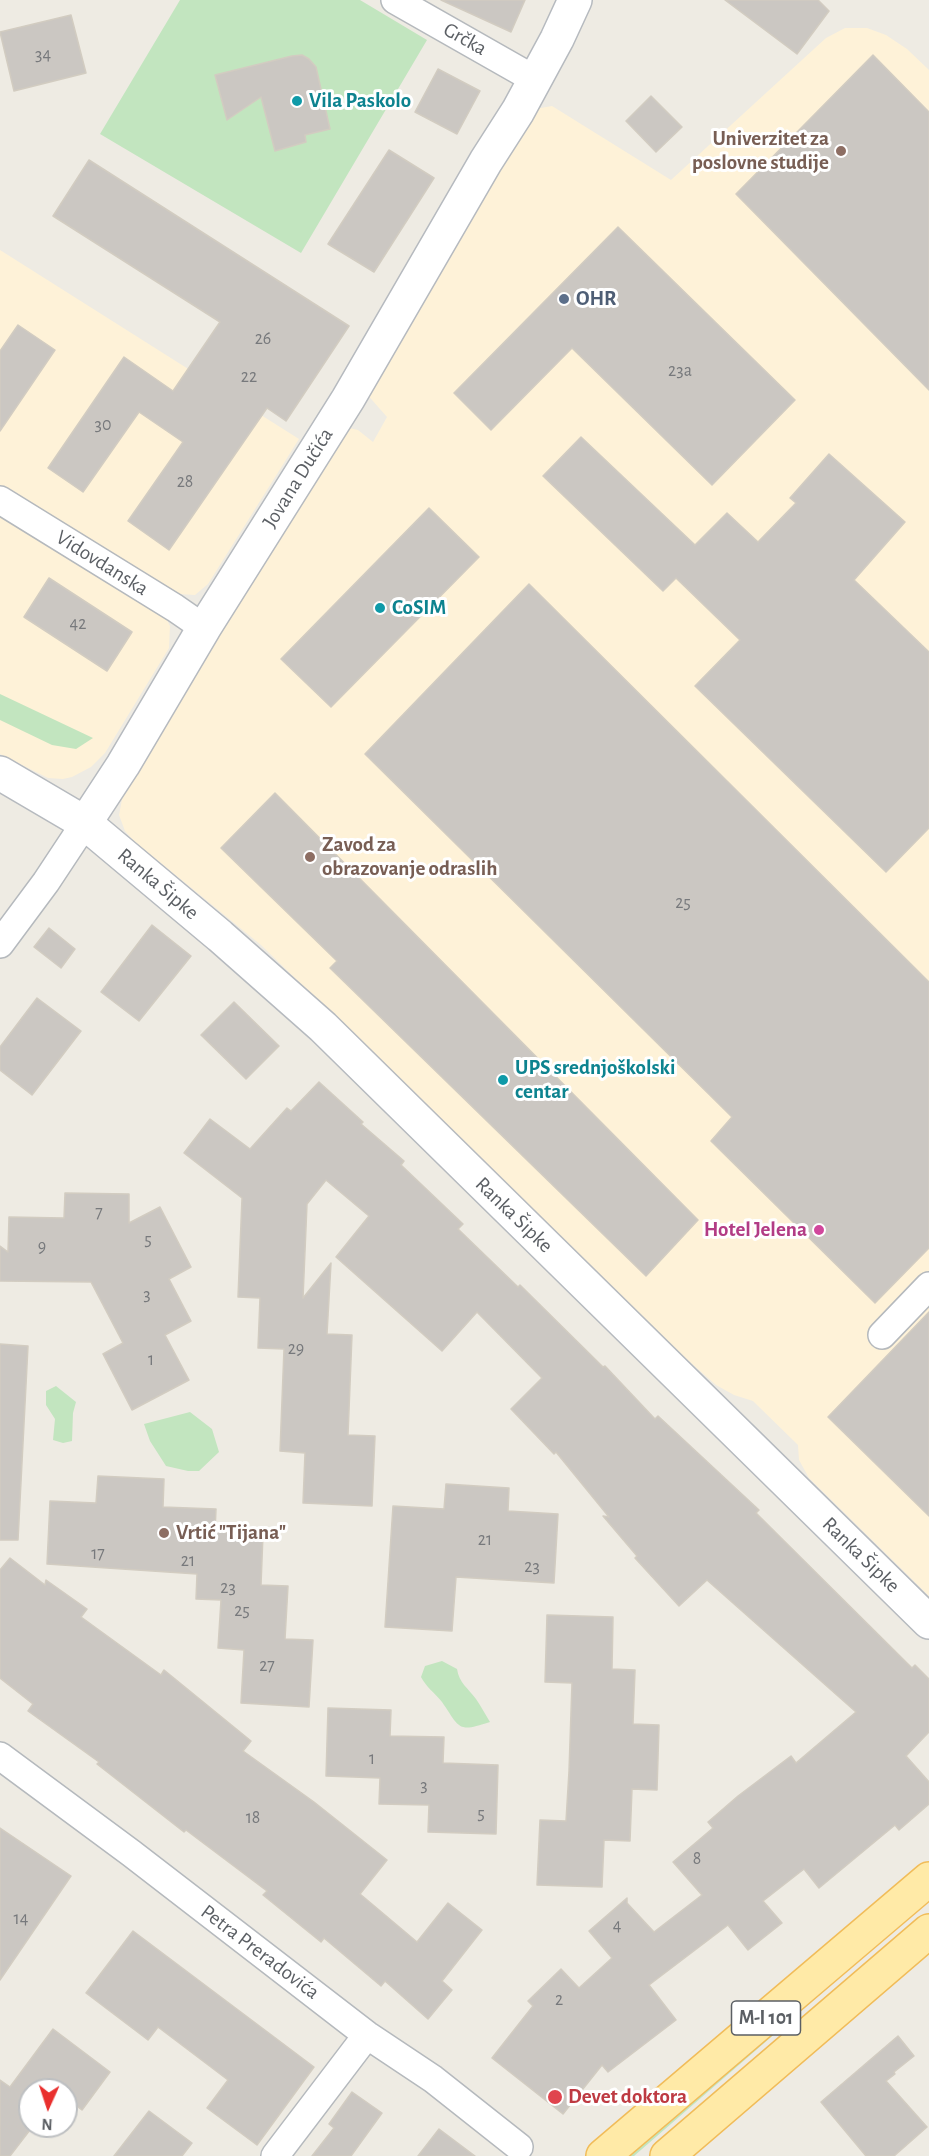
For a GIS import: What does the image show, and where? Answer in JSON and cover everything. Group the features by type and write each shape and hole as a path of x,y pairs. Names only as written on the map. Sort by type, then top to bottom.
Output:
{"main road":[{"name":"Jovana Dučića","path":"85,823 348,399 486,161 518,111 557,39 575,0"},
{"name":"Ranka Šipke","path":"0,773 85,823 220,936 323,1028 929,1622"},
{"name":"M-I 101","path":"603,2156 929,1879"},
{"name":"M-I 101","path":"667,2156 929,1931"}],"street":[{"name":"Grčka","path":"394,0 534,79"},
{"name":"Vidovdanska","path":"0,500 204,628"},
{"name":"Jovana Dučića","path":"0,944 46,882 85,823"},
{"path":"882,1335 929,1286"},
{"name":"Petra Preradovića","path":"0,1756 368,2035 433,2079 519,2147"},
{"path":"275,2156 368,2035"}],"shaded area":[{"path":"845,28 867,28 886,35 907,49 929,70 929,1596 809,1478 799,1460 798,1445 753,1401 734,1395 716,1385 682,1355 261,945 134,841 125,831 119,815 123,794 345,427 358,430 373,442 387,417 365,392 535,109 552,106 671,180 826,38"},
{"path":"0,250 299,439 208,584 195,595 179,594 167,589 0,488"},
{"path":"0,516 165,616 170,626 169,648 105,753 91,767 72,777 48,778 0,754"}],"green space":[{"path":"180,0 360,0 427,40 301,253 100,134"},
{"path":"0,694 93,738 76,749 52,745 0,720"},
{"path":"56,1386 76,1402 73,1413 72,1441 63,1443 53,1440 55,1419 46,1405 46,1391"},
{"path":"190,1412 212,1429 219,1452 199,1471 166,1466 150,1441 144,1424"},
{"path":"442,1661 457,1669 462,1682 490,1722 471,1727 460,1726 425,1684 421,1677 425,1666"},
{"path":"929,1900 634,2156 624,2156"}],"building":[{"path":"441,0 525,0 511,32"},
{"path":"725,0 818,0 829,11 797,54"},
{"path":"71,15 86,73 14,91 0,32"},
{"name":"Vila Paskolo","path":"302,55 316,67 330,129 305,135 306,142 275,151 261,97 227,120 215,75"},
{"path":"873,55 929,112 929,390 736,194"},
{"path":"438,69 480,91 457,134 415,112"},
{"path":"651,96 682,127 656,152 626,121"},
{"path":"389,150 434,178 374,272 328,244"},
{"path":"89,160 349,326 286,421 267,408 169,550 128,521 183,442 139,412 83,492 48,468 124,357 173,391 220,322 53,216"},
{"path":"618,227 795,400 712,485 572,348 491,430 454,393"},
{"path":"18,325 55,350 0,431 0,351"},
{"path":"581,437 695,545 727,513 758,542 796,503 790,498 829,454 905,522 854,580 929,652 929,828 886,872 695,686 740,640 676,578 663,591 543,476"},
{"name":"CoSIM","path":"429,508 479,557 331,707 281,659"},
{"path":"49,578 132,632 107,671 24,617"},
{"path":"529,584 929,982 929,1248 875,1303 711,1141 732,1117 365,754"},
{"name":"UPS srednjoškolski centar","path":"275,793 698,1220 646,1276 330,968 337,961 221,848"},
{"path":"152,925 191,956 139,1021 101,992"},
{"path":"49,928 75,949 61,968 34,947"},
{"path":"37,998 81,1031 32,1095 0,1070 0,1047"},
{"path":"234,1002 279,1046 246,1079 201,1035"},
{"path":"319,1082 363,1122 361,1124 404,1161 401,1165 463,1224 458,1229 518,1287 520,1285 603,1367 605,1366 655,1419 658,1416 759,1510 756,1513 912,1668 915,1665 929,1679 929,1732 906,1756 929,1782 929,1804 899,1830 895,1825 819,1888 804,1869 763,1901 782,1923 748,1950 728,1925 649,1985 676,2020 608,2072 602,2065 563,2114 492,2058 533,2006 528,2001 561,1969 579,1988 612,1958 589,1931 627,1898 627,1903 654,1932 702,1895 673,1862 713,1828 708,1822 738,1796 791,1756 796,1763 856,1712 707,1580 679,1606 635,1558 637,1556 603,1516 609,1517 556,1452 554,1454 511,1409 542,1378 477,1312 442,1351 336,1257 369,1216 326,1180 307,1204 303,1298 331,1263 327,1334 352,1335 348,1435 375,1436 372,1506 303,1503 305,1453 280,1451 284,1349 258,1348 260,1298 238,1297 242,1198 184,1153 210,1119 250,1149 287,1108 291,1111"},
{"path":"65,1193 129,1194 129,1223 160,1207 191,1267 169,1279 191,1321 165,1335 189,1380 132,1410 103,1354 123,1343 91,1282 0,1281 0,1246 8,1252 9,1217 64,1218"},
{"path":"929,1312 929,1516 828,1417"},
{"path":"0,1344 28,1346 18,1540 0,1540"},
{"path":"98,1476 164,1479 163,1507 216,1509 215,1532 263,1534 261,1585 288,1586 285,1639 313,1640 309,1707 241,1703 244,1650 218,1648 221,1600 196,1599 197,1574 47,1564 50,1501 96,1503"},
{"path":"446,1484 509,1488 508,1511 558,1514 554,1583 456,1577 452,1631 385,1627 393,1506 444,1509"},
{"path":"10,1558 45,1585 46,1580 87,1609 81,1617 161,1675 164,1670 251,1741 243,1751 314,1802 387,1860 360,1894 417,1942 448,1903 482,1930 442,1981 452,1990 428,2019 385,1981 381,1986 324,1938 321,1942 263,1895 267,1891 186,1830 184,1832 97,1764 99,1762 28,1711 33,1704 0,1678 0,1570"},
{"path":"547,1615 613,1617 612,1669 635,1670 633,1724 659,1725 657,1790 632,1789 630,1841 604,1840 602,1887 537,1885 540,1820 566,1821 569,1771 572,1683 545,1682"},
{"path":"328,1708 391,1710 390,1736 444,1737 443,1763 498,1765 496,1834 428,1832 429,1805 379,1804 380,1778 326,1776"},
{"path":"0,1828 71,1876 0,1980"},
{"path":"133,1931 314,2067 257,2145 207,2108 228,2080 158,2027 148,2040 86,1993"},
{"path":"53,2029 110,2072 82,2110 78,2107 78,2078 18,2078 18,2138 24,2138 10,2156 0,2156 0,2080 10,2087"},
{"path":"898,2036 914,2056 886,2081 927,2127 894,2156 866,2156 821,2102"},
{"path":"352,2092 382,2113 351,2156 312,2156 334,2128 329,2124"},
{"path":"149,2111 192,2143 182,2156 114,2156"},
{"path":"439,2129 475,2156 418,2156"}],"place":[{"name":"Vila Paskolo","path":"297,101"},
{"name":"Univerzitet za poslovne studije","path":"841,151"},
{"name":"OHR","path":"564,299"},
{"name":"CoSIM","path":"380,608"},
{"name":"Zavod za obrazovanje odraslih","path":"310,857"},
{"name":"UPS srednjoškolski centar","path":"503,1080"},
{"name":"Hotel Jelena","path":"819,1230"},
{"name":"Vrtić \"Tijana\"","path":"164,1533"},
{"name":"Devet doktora","path":"555,2097"}]}
